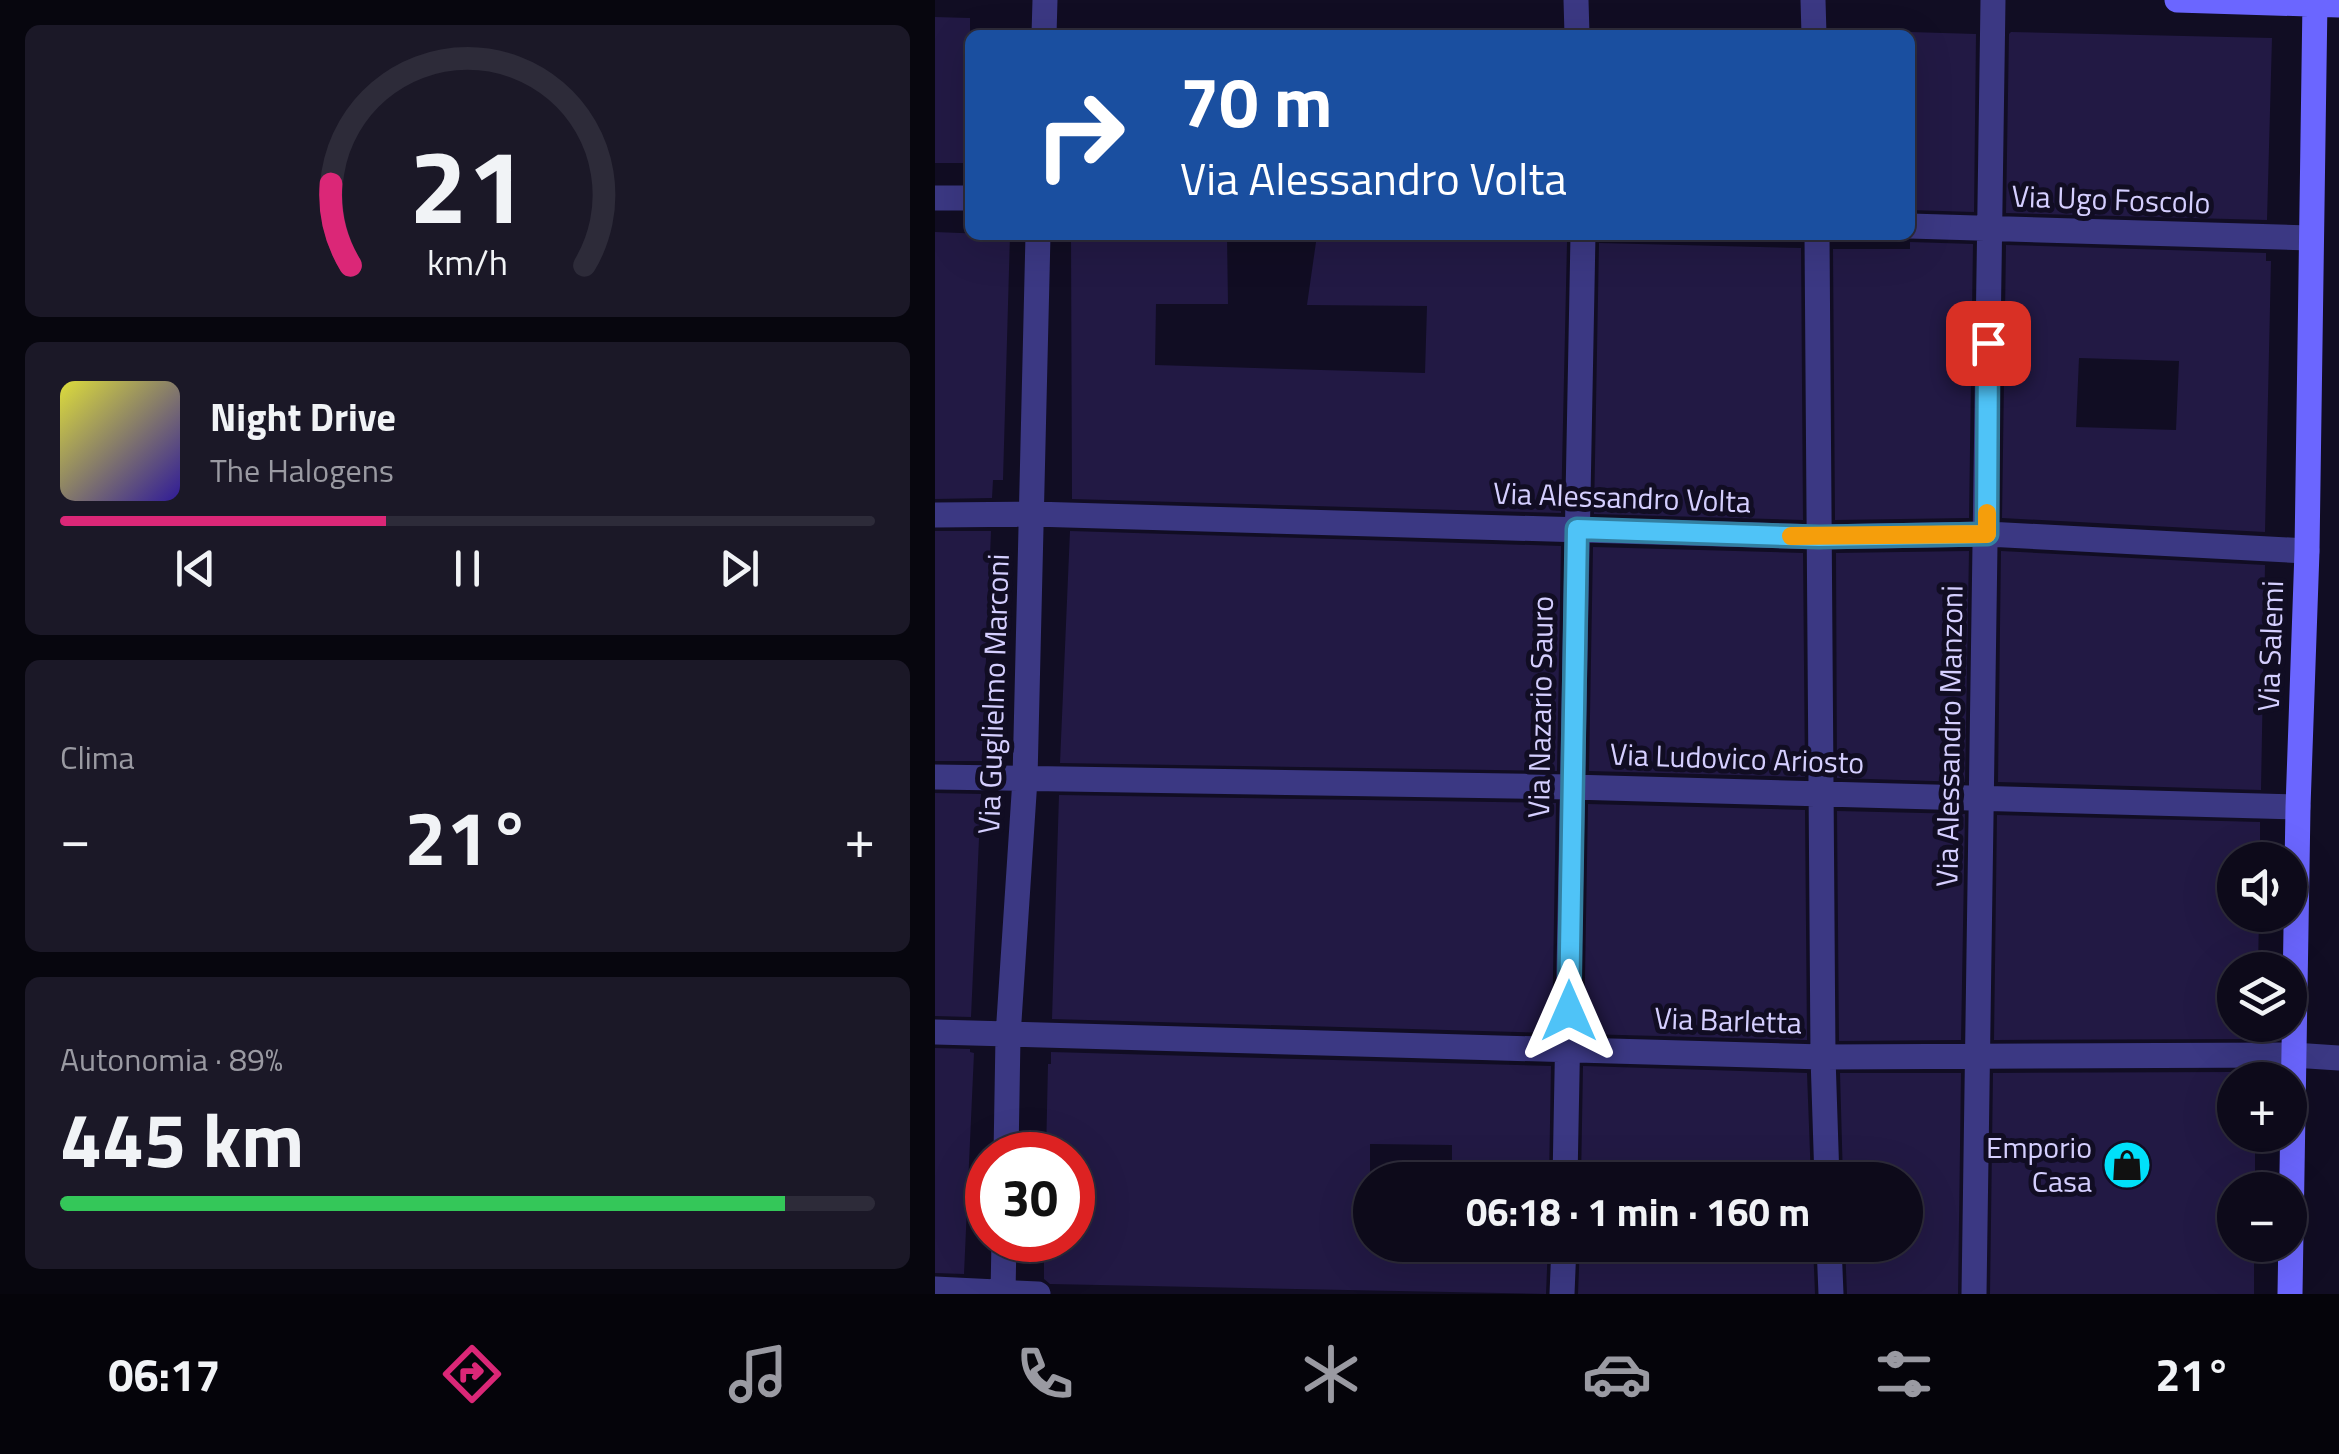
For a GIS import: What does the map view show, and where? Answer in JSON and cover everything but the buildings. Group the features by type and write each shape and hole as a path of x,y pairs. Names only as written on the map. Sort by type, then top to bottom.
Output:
{"main road":[{"path":"2177,0 2323,3"},
{"name":"Via Salemi","path":"2290,1294 2298,806 2307,551 2309,238 2323,3"}],"street":[{"path":"1044,30 1045,0"},
{"path":"1576,0 1577,30"},
{"path":"1813,0 1814,30"},
{"name":"Via Alessandro Manzoni","path":"1974,1294 1993,0"},
{"path":"935,198 965,198"},
{"name":"Via Ugo Foscolo","path":"1915,226 2309,238"},
{"name":"Via Guglielmo Marconi","path":"1006,1132 1008,1036 1025,779 1037,240"},
{"name":"Via Nazario Sauro","path":"1566,1162 1583,240"},
{"path":"1817,240 1826,1162"},
{"name":"Via Alessandro Volta","path":"935,515 1033,514 1819,537 1987,534 2307,551"},
{"name":"Via Ludovico Ariosto","path":"935,776 2298,806"},
{"name":"Via Barletta","path":"935,1032 1823,1057 2339,1058"},
{"path":"1003,1293 1004,1262"},
{"path":"1563,1294 1564,1262"},
{"path":"1830,1262 1831,1294"},
{"path":"935,1289 1037,1294"}],"slow traffic":[{"path":"1791,536 1987,534 1987,513"}],"place":[{"name":"Emporio Casa","path":"2127,1165"}],"route":[{"path":"1569,1011 1577,529 1819,537 1987,534 1988,343"}]}
